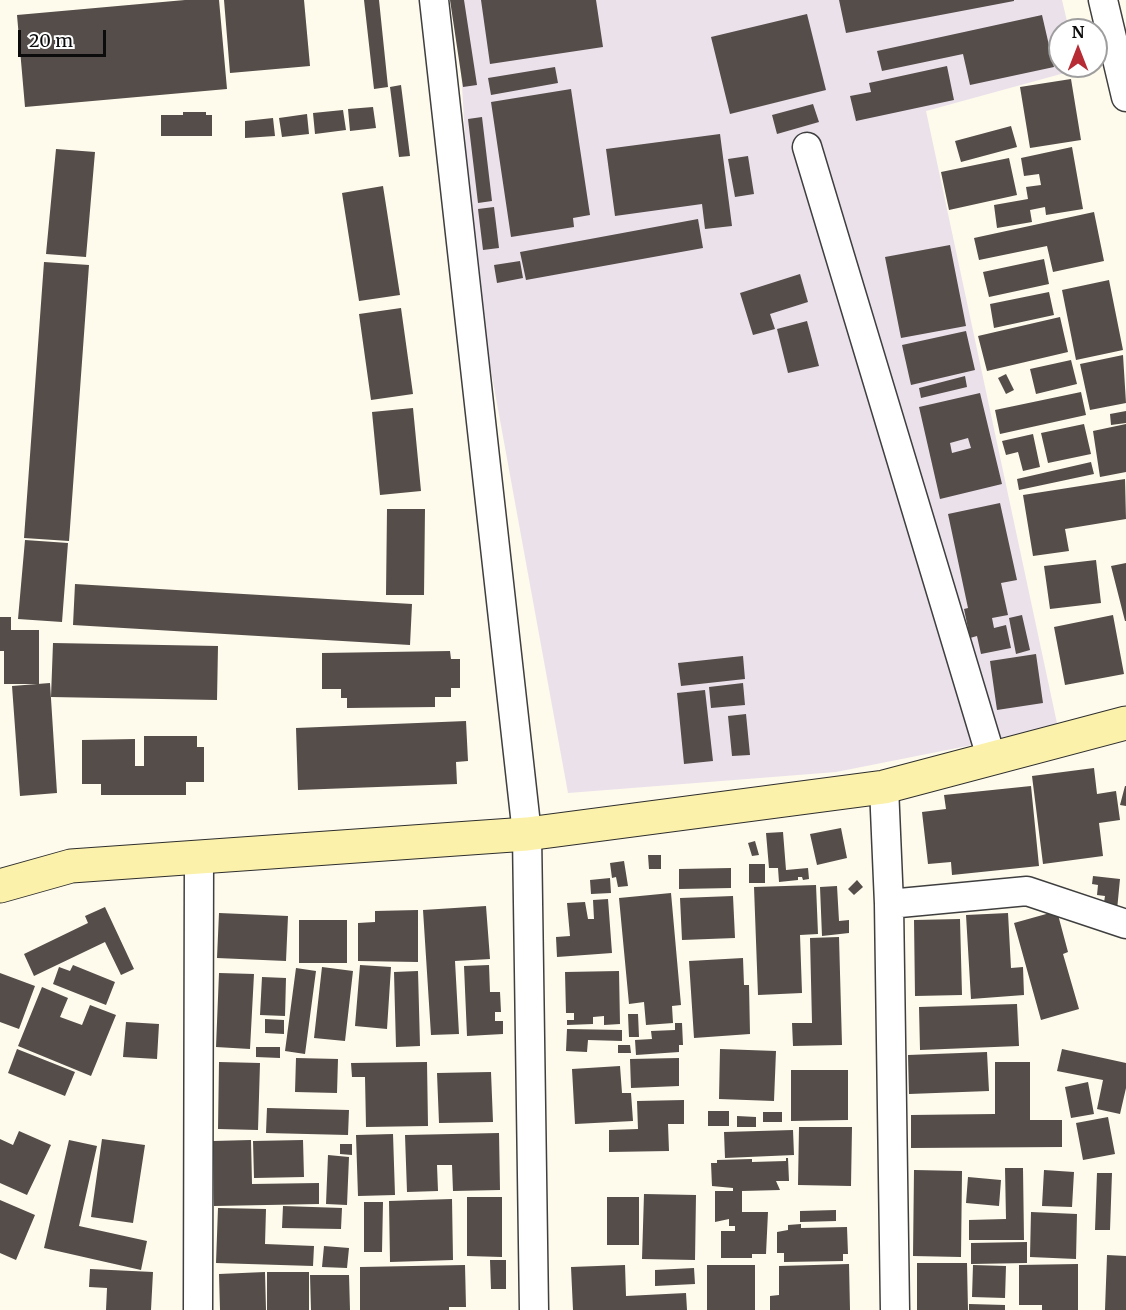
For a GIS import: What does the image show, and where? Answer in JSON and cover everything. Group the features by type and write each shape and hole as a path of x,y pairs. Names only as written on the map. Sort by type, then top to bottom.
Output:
{"street":[{"path":"434,0 527,834 534,1310"},
{"path":"1103,0 1126,97"},
{"path":"807,147 991,757"},
{"path":"0,886 71,866 527,834 884,787 1126,723"},
{"path":"884,787 889,904 895,1310"},
{"path":"198,1310 199,856"},
{"path":"889,904 1027,891 1126,924"}],"shaded area":[{"path":"457,0 1062,0 1066,18 1048,18 1048,78 926,111 1058,728 836,772 568,793 473,272"}],"building":[{"path":"185,0 219,0 227,89 25,107 17,15"},
{"path":"224,0 304,0 310,66 230,73"},
{"path":"364,0 379,0 388,87 374,89"},
{"path":"450,0 464,0 477,85 463,87"},
{"path":"481,0 596,0 603,47 490,64"},
{"path":"839,0 1014,0 1014,1 846,33"},
{"path":"807,14 826,90 730,114 711,37"},
{"path":"1042,15 1048,41 1048,68 970,85 963,54 882,71 877,51"},
{"path":"947,66 954,100 856,121 850,96 871,92 869,83"},
{"path":"555,67 558,83 491,95 488,78"},
{"path":"1071,79 1081,140 1030,148 1020,87"},
{"path":"401,85 410,156 399,157 390,87"},
{"path":"571,89 590,215 573,218 574,227 511,237 491,102"},
{"path":"813,104 819,122 777,134 772,115"},
{"path":"373,107 376,128 350,131 348,109"},
{"path":"343,110 346,130 315,134 313,113"},
{"path":"183,112 206,112 206,115 212,115 212,136 161,136 161,115 183,115"},
{"path":"307,114 309,134 282,137 279,118"},
{"path":"482,117 492,201 478,203 468,119"},
{"path":"273,118 275,136 245,138 245,121"},
{"path":"1011,126 1017,147 961,162 955,141"},
{"path":"720,134 732,226 705,229 702,204 615,216 606,149"},
{"path":"1072,147 1083,209 1046,215 1045,207 1030,210 1032,222 997,228 994,205 1028,199 1026,187 1041,185 1039,174 1024,176 1021,158"},
{"path":"56,149 95,152 86,257 46,254"},
{"path":"748,156 754,194 735,197 728,159"},
{"path":"1009,158 1017,195 949,210 941,172"},
{"path":"383,186 400,295 359,301 342,193"},
{"path":"494,207 499,248 483,250 478,209"},
{"path":"1094,212 1104,261 1053,272 1047,246 979,260 974,238"},
{"path":"698,219 703,248 526,280 520,252"},
{"path":"950,245 966,326 901,338 885,257"},
{"path":"1044,259 1049,284 989,297 983,272"},
{"path":"520,261 523,278 497,283 494,265"},
{"path":"44,262 89,265 69,541 24,538"},
{"path":"800,274 808,302 770,314 775,329 753,335 740,293"},
{"path":"1109,280 1123,350 1076,360 1062,290"},
{"path":"1049,292 1054,315 994,328 990,304"},
{"path":"401,308 413,394 371,400 359,314"},
{"path":"1060,317 1068,352 987,371 978,336"},
{"path":"807,321 819,366 788,373 777,329"},
{"path":"966,331 975,370 911,385 902,345"},
{"path":"1123,355 1126,403 1090,410 1080,364"},
{"path":"1071,360 1077,384 1036,394 1030,369"},
{"path":"1006,374 1014,390 1006,394 998,378"},
{"path":"965,376 967,387 921,398 919,388"},
{"path":"1081,392 1086,415 1000,434 995,410"},
{"path":"980,393 1002,484 940,499 919,407","holes":["968,438 971,448 952,453 950,443"]},
{"path":"413,408 421,491 380,495 372,412"},
{"path":"1126,411 1126,423 1111,425 1110,414"},
{"path":"1084,424 1091,454 1048,463 1041,433"},
{"path":"1126,424 1126,472 1100,477 1093,431"},
{"path":"1033,434 1040,467 1023,471 1018,452 1006,455 1002,441"},
{"path":"1091,462 1094,474 1019,490 1017,479"},
{"path":"1125,479 1126,519 1065,529 1069,551 1033,556 1023,495"},
{"path":"1000,503 1017,580 1001,583 1008,615 992,618 994,628 1006,625 1011,648 981,654 977,636 970,638 964,609 968,608 948,514"},
{"path":"387,509 425,509 424,595 386,595"},
{"path":"25,540 68,543 62,622 18,619"},
{"path":"1096,560 1101,603 1050,609 1044,566"},
{"path":"1126,563 1126,621 1125,621 1111,566"},
{"path":"75,584 412,604 410,645 73,625"},
{"path":"1022,615 1030,650 1016,654 1009,618"},
{"path":"1113,615 1124,674 1065,685 1054,627"},
{"path":"0,617 11,617 11,630 39,630 39,684 4,684 4,651 0,651"},
{"path":"53,643 218,646 217,700 51,697"},
{"path":"450,651 451,659 460,659 460,688 451,688 451,697 435,697 435,707 347,708 347,698 341,698 341,689 322,689 322,653"},
{"path":"1036,654 1043,703 997,710 990,661"},
{"path":"743,656 745,679 681,686 678,663"},
{"path":"50,683 57,793 20,796 12,686"},
{"path":"743,683 745,705 711,708 709,687"},
{"path":"705,690 713,761 684,764 677,693"},
{"path":"746,714 750,755 732,756 728,716"},
{"path":"466,721 468,761 456,762 457,784 298,790 296,728"},
{"path":"144,736 197,736 197,747 204,747 204,782 186,782 186,795 101,795 101,784 82,784 82,740 135,739 135,766 144,766"},
{"path":"1094,768 1097,794 1116,791 1120,820 1099,823 1103,856 1043,864 1032,776"},
{"path":"1031,786 1039,866 952,875 951,862 928,864 922,812 946,809 944,795"},
{"path":"1126,786 1126,806 1120,805"},
{"path":"841,828 847,858 817,865 810,834"},
{"path":"783,832 786,870 808,868 809,879 803,880 802,877 798,877 798,880 779,882 778,868 769,868 766,833"},
{"path":"755,841 759,855 752,856 748,843"},
{"path":"648,855 661,855 661,869 649,869"},
{"path":"624,861 628,886 618,887 616,877 612,878 610,863"},
{"path":"749,864 765,864 765,883 749,883"},
{"path":"731,868 731,888 679,889 679,869"},
{"path":"1093,876 1120,879 1117,910 1103,909 1105,896 1097,895 1098,885 1092,884"},
{"path":"610,878 611,893 591,894 590,880"},
{"path":"857,880 863,887 854,895 848,889"},
{"path":"816,885 818,934 800,935 802,993 758,995 754,887"},
{"path":"837,886 839,921 849,920 849,933 822,936 820,887"},
{"path":"671,893 681,1005 672,1006 673,1023 646,1025 644,1002 629,1004 619,898"},
{"path":"733,896 735,938 682,940 680,898"},
{"path":"608,899 612,953 557,957 556,937 570,936 567,903 585,902 588,919 594,919 593,900"},
{"path":"486,906 490,959 455,961 459,1034 431,1035 423,910"},
{"path":"105,907 134,969 121,975 105,942 34,976 24,954 88,923 85,916"},
{"path":"418,910 418,962 358,961 358,923 375,922 375,911"},
{"path":"1057,911 1068,952 1063,954 1079,1009 1041,1020 1014,923"},
{"path":"219,913 288,916 286,961 217,958"},
{"path":"1008,913 1011,968 1023,967 1024,995 971,999 966,915"},
{"path":"960,919 962,995 915,996 914,920"},
{"path":"299,920 347,920 347,963 299,963"},
{"path":"839,937 842,1045 793,1046 792,1023 812,1023 810,938"},
{"path":"743,958 744,985 749,985 750,1034 694,1038 689,961"},
{"path":"73,965 115,982 106,1005 53,984 59,967 70,971"},
{"path":"360,965 391,967 387,1029 355,1026"},
{"path":"489,965 490,992 500,992 501,1012 495,1012 495,1021 503,1021 503,1034 467,1036 464,966"},
{"path":"322,967 353,971 345,1041 314,1038"},
{"path":"296,968 316,971 305,1054 285,1051"},
{"path":"418,971 420,1046 396,1047 394,972"},
{"path":"619,971 620,1024 604,1025 604,1016 593,1017 593,1024 567,1025 567,1020 574,1020 574,1013 566,1013 565,972"},
{"path":"0,973 35,986 19,1029 0,1022"},
{"path":"219,973 254,974 250,1049 216,1047"},
{"path":"262,977 286,978 285,1016 260,1015"},
{"path":"42,987 68,998 60,1017 82,1025 90,1005 116,1015 91,1076 18,1046"},
{"path":"1017,1004 1019,1046 920,1050 919,1007"},
{"path":"628,1014 638,1014 639,1037 629,1037"},
{"path":"265,1019 284,1020 284,1034 265,1033"},
{"path":"126,1022 159,1024 157,1059 123,1057"},
{"path":"675,1023 682,1023 683,1045 679,1045 679,1052 636,1055 635,1040 652,1039 651,1031 675,1030"},
{"path":"567,1029 622,1030 622,1041 588,1040 587,1052 566,1051"},
{"path":"618,1045 630,1045 631,1053 618,1053"},
{"path":"256,1047 280,1047 280,1058 256,1057"},
{"path":"17,1049 75,1072 65,1096 8,1073"},
{"path":"720,1049 776,1051 774,1101 719,1099"},
{"path":"1062,1049 1126,1063 1126,1088 1120,1114 1097,1109 1103,1080 1057,1071"},
{"path":"987,1052 989,1091 909,1094 908,1055"},
{"path":"296,1058 338,1059 337,1093 295,1092"},
{"path":"679,1058 679,1086 631,1088 630,1059"},
{"path":"219,1062 260,1063 258,1130 218,1129"},
{"path":"427,1062 428,1126 366,1127 365,1077 352,1077 351,1063"},
{"path":"995,1062 1030,1062 1030,1120 1062,1120 1062,1147 911,1148 911,1115 995,1114"},
{"path":"620,1066 622,1093 631,1093 633,1121 575,1124 572,1069"},
{"path":"791,1070 848,1070 848,1120 791,1121"},
{"path":"491,1072 493,1122 439,1123 437,1073"},
{"path":"1088,1082 1094,1114 1071,1118 1065,1087"},
{"path":"684,1100 684,1124 668,1124 669,1151 609,1152 609,1130 638,1129 637,1101"},
{"path":"267,1108 349,1110 348,1135 266,1133"},
{"path":"708,1111 729,1111 729,1126 708,1126"},
{"path":"763,1112 782,1112 782,1122 763,1122"},
{"path":"737,1116 756,1117 756,1127 737,1127"},
{"path":"1108,1117 1115,1154 1083,1160 1076,1123"},
{"path":"799,1127 852,1127 851,1186 798,1185"},
{"path":"793,1130 794,1155 725,1158 724,1132"},
{"path":"19,1131 51,1145 27,1195 0,1183 0,1139 13,1145"},
{"path":"499,1133 500,1190 453,1191 452,1165 437,1165 438,1191 407,1192 405,1135"},
{"path":"393,1134 395,1195 358,1196 356,1135"},
{"path":"102,1139 145,1145 133,1223 91,1217"},
{"path":"69,1140 97,1146 79,1226 147,1241 141,1270 44,1248"},
{"path":"251,1140 252,1184 319,1183 319,1204 214,1206 213,1141"},
{"path":"303,1140 304,1177 254,1178 253,1141"},
{"path":"340,1144 352,1144 352,1155 340,1154"},
{"path":"328,1155 349,1157 347,1205 326,1204"},
{"path":"788,1158 789,1181 776,1181 780,1190 742,1191 742,1212 768,1212 766,1254 752,1254 752,1258 721,1258 721,1231 735,1231 735,1226 729,1226 729,1219 715,1222 715,1191 733,1191 733,1188 712,1186 711,1163 717,1163 717,1160 752,1159 752,1162 786,1161"},
{"path":"1005,1168 1023,1168 1024,1240 969,1240 969,1220 1006,1219"},
{"path":"914,1170 962,1171 961,1257 913,1256"},
{"path":"1044,1170 1074,1172 1072,1207 1042,1206"},
{"path":"1097,1173 1112,1173 1110,1230 1095,1230"},
{"path":"968,1177 1001,1180 999,1206 966,1203"},
{"path":"644,1194 696,1195 695,1260 642,1259"},
{"path":"467,1197 502,1197 502,1257 467,1256"},
{"path":"607,1197 639,1197 639,1245 607,1245"},
{"path":"452,1199 453,1260 390,1262 389,1201"},
{"path":"0,1200 35,1215 16,1260 0,1253"},
{"path":"364,1202 383,1202 382,1252 364,1252"},
{"path":"283,1206 342,1208 341,1229 282,1228"},
{"path":"218,1208 266,1209 265,1244 314,1246 313,1266 216,1263"},
{"path":"836,1210 836,1221 800,1222 800,1211"},
{"path":"1031,1212 1077,1214 1076,1259 1030,1257"},
{"path":"801,1224 801,1228 847,1227 848,1254 843,1254 843,1261 784,1262 784,1253 777,1253 777,1232 788,1230 788,1225"},
{"path":"1027,1242 1027,1263 971,1264 971,1243"},
{"path":"324,1246 349,1248 347,1268 322,1267"},
{"path":"1107,1255 1126,1256 1126,1310 1105,1310"},
{"path":"490,1260 506,1260 506,1289 491,1289"},
{"path":"917,1263 967,1263 968,1310 917,1310"},
{"path":"849,1264 850,1310 770,1310 770,1296 779,1295 779,1266"},
{"path":"1078,1264 1078,1310 1042,1310 1042,1305 1019,1305 1019,1265"},
{"path":"465,1265 466,1307 449,1307 449,1310 360,1310 360,1267"},
{"path":"625,1265 626,1296 686,1293 687,1310 573,1310 571,1267"},
{"path":"707,1265 755,1265 755,1310 707,1310"},
{"path":"973,1265 1006,1266 1005,1298 972,1297"},
{"path":"694,1268 695,1284 655,1286 655,1270"},
{"path":"90,1269 153,1272 151,1310 106,1310 107,1288 89,1287"},
{"path":"265,1272 266,1310 220,1310 219,1274"},
{"path":"267,1272 309,1272 309,1310 267,1310"},
{"path":"310,1275 349,1275 350,1310 311,1310"},
{"path":"969,1304 1005,1305 1005,1310 969,1310"}]}
